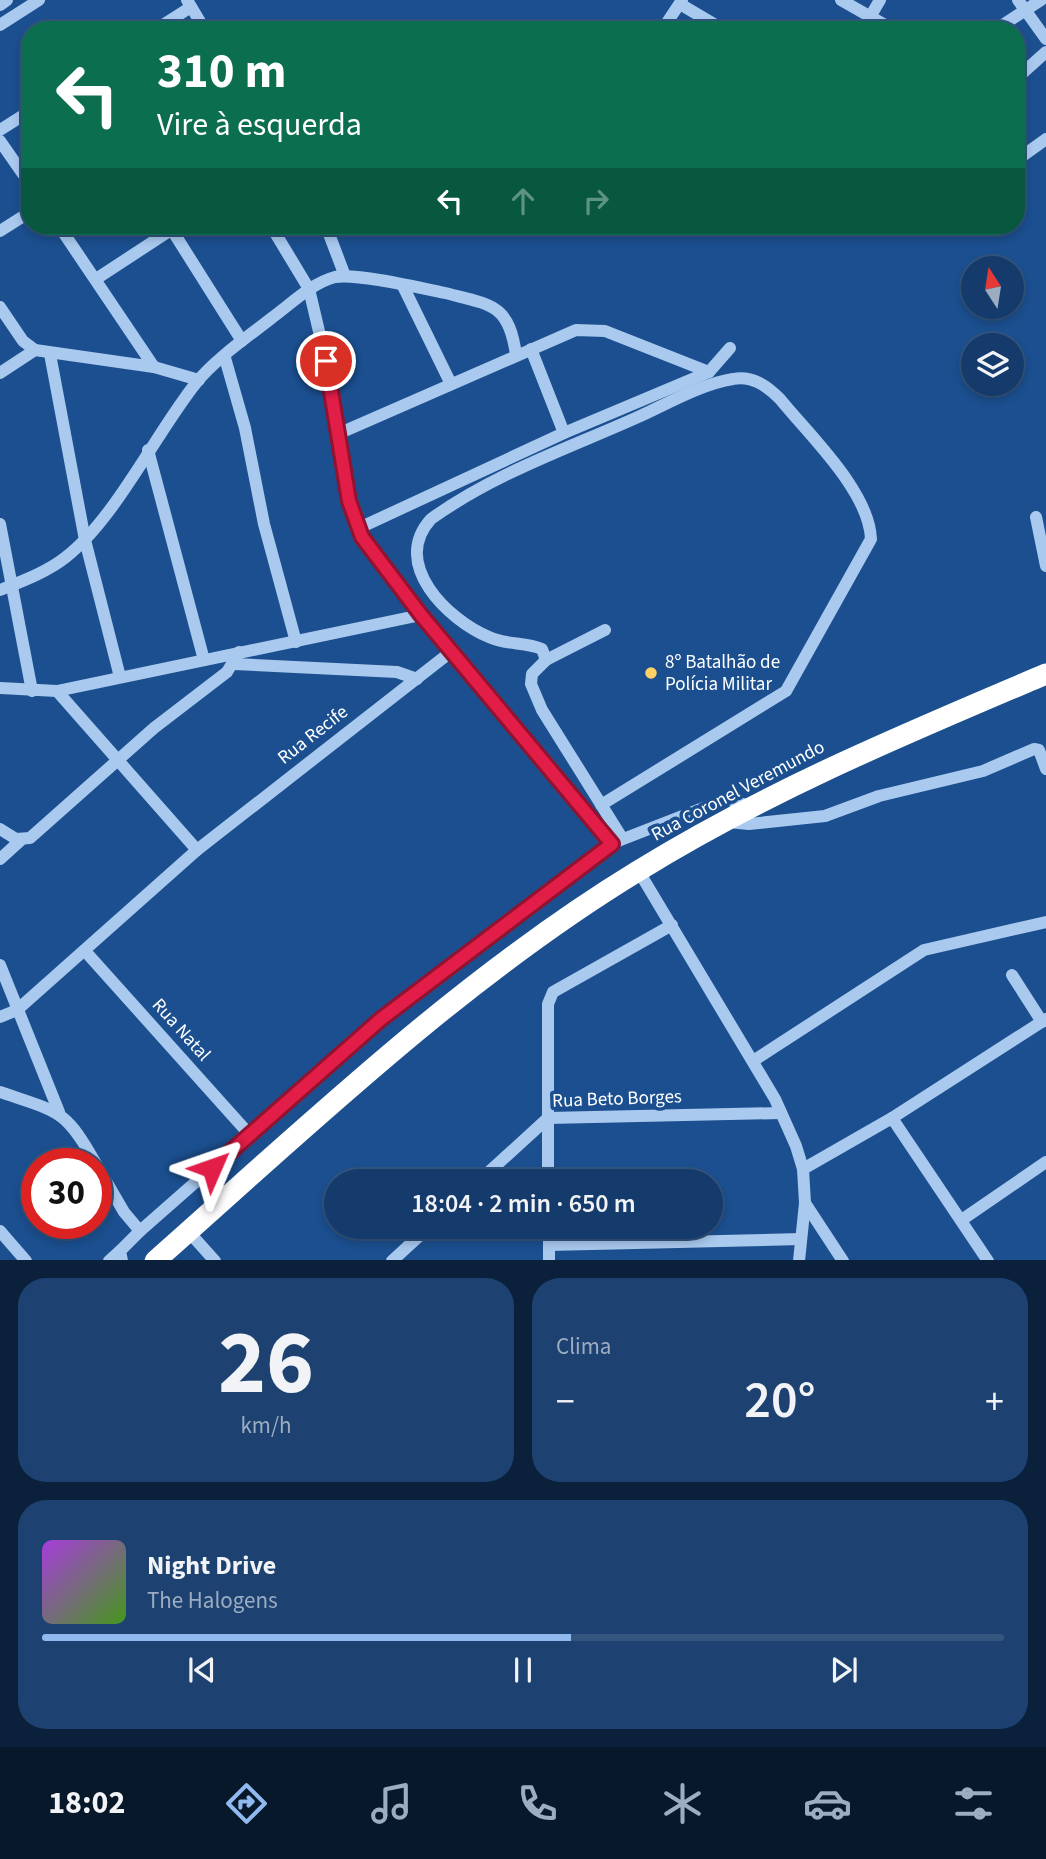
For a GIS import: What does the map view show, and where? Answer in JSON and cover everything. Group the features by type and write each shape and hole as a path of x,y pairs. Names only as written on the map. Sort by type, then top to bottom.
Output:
{"highway":[{"name":"Rua Coronel Veremundo","path":"156,1260 439,1012 532,942 638,870 857,754 1046,674"}],"street":[{"path":"0,5 7,0"},
{"path":"0,24 39,0"},
{"path":"841,0 876,21"},
{"path":"870,17 880,0"},
{"path":"1005,21 1022,5 1041,0"},
{"path":"668,21 681,2 710,21"},
{"path":"167,21 189,4 199,21"},
{"path":"1022,5 1046,39"},
{"path":"1025,71 1046,52"},
{"path":"0,130 21,117"},
{"path":"1025,154 1046,139"},
{"path":"0,141 21,171"},
{"path":"0,231 21,218"},
{"path":"65,235 154,368"},
{"path":"96,279 164,235"},
{"path":"179,235 242,341"},
{"path":"276,235 309,289 340,433 349,501 357,529 421,615 617,841"},
{"path":"329,235 345,276"},
{"path":"6,588 46,570 85,540 115,502 198,380 242,341 309,289 333,278 345,276 403,286 476,301 497,309 505,316 513,330 516,355"},
{"path":"403,286 450,382"},
{"path":"0,307 23,341 35,349 50,354 154,368 198,380"},
{"path":"340,433 450,382 576,330 605,331 709,372"},
{"path":"357,529 564,433 709,372 730,348"},
{"path":"0,373 35,349"},
{"path":"531,349 564,433"},
{"path":"50,354 85,540 120,677"},
{"path":"225,358 244,428 264,524 296,642"},
{"path":"546,660 542,649 506,644 485,636 448,613 433,594 418,561 420,536 431,519 494,479 697,391 733,379 750,379 767,387 780,399 864,507 871,539 865,554 786,691 601,806"},
{"path":"148,450 204,660"},
{"path":"1036,517 1046,566"},
{"path":"0,524 6,588 32,691"},
{"path":"0,859 21,840 30,838 154,728 212,685 236,658 421,615"},
{"path":"605,630 546,660 532,674 534,695 601,806 617,841"},
{"name":"Rua Recife","path":"0,1017 17,1010 197,850 452,651"},
{"path":"0,688 57,691 204,660 236,658 397,671 416,679"},
{"path":"57,691 197,850"},
{"path":"727,822 749,824 825,816 879,796 983,771 1034,749 1039,750 1046,769"},
{"path":"121,1256 140,1231 381,1019 617,841 726,799 753,807"},
{"path":"0,829 21,840"},
{"path":"638,870 753,1061 781,1113 803,1169 805,1203 799,1260"},
{"path":"753,1061 924,950 1046,922"},
{"path":"548,1169 548,1004 553,992 672,925"},
{"name":"Rua Natal","path":"85,951 249,1135"},
{"path":"0,965 59,1112 75,1128 87,1148"},
{"path":"803,1169 892,1118 1044,1021 1012,975"},
{"path":"0,1091 59,1112"},
{"name":"Rua Beto Borges","path":"492,1169 548,1118 781,1113"},
{"path":"892,1118 987,1260"},
{"path":"962,1219 1046,1162"},
{"path":"112,1191 140,1231"},
{"path":"805,1203 842,1260"},
{"path":"0,1231 25,1260"},
{"path":"188,1231 214,1260"},
{"path":"549,1245 801,1238"},
{"path":"393,1260 416,1239"},
{"path":"549,1239 549,1260"}],"place":[{"name":"8º Batalhão de Polícia Militar","path":"651,673"}],"route":[{"path":"212,1168 381,1019 472,953 612,844 582,803 421,615 357,529 349,501 340,433 326,361"}]}
